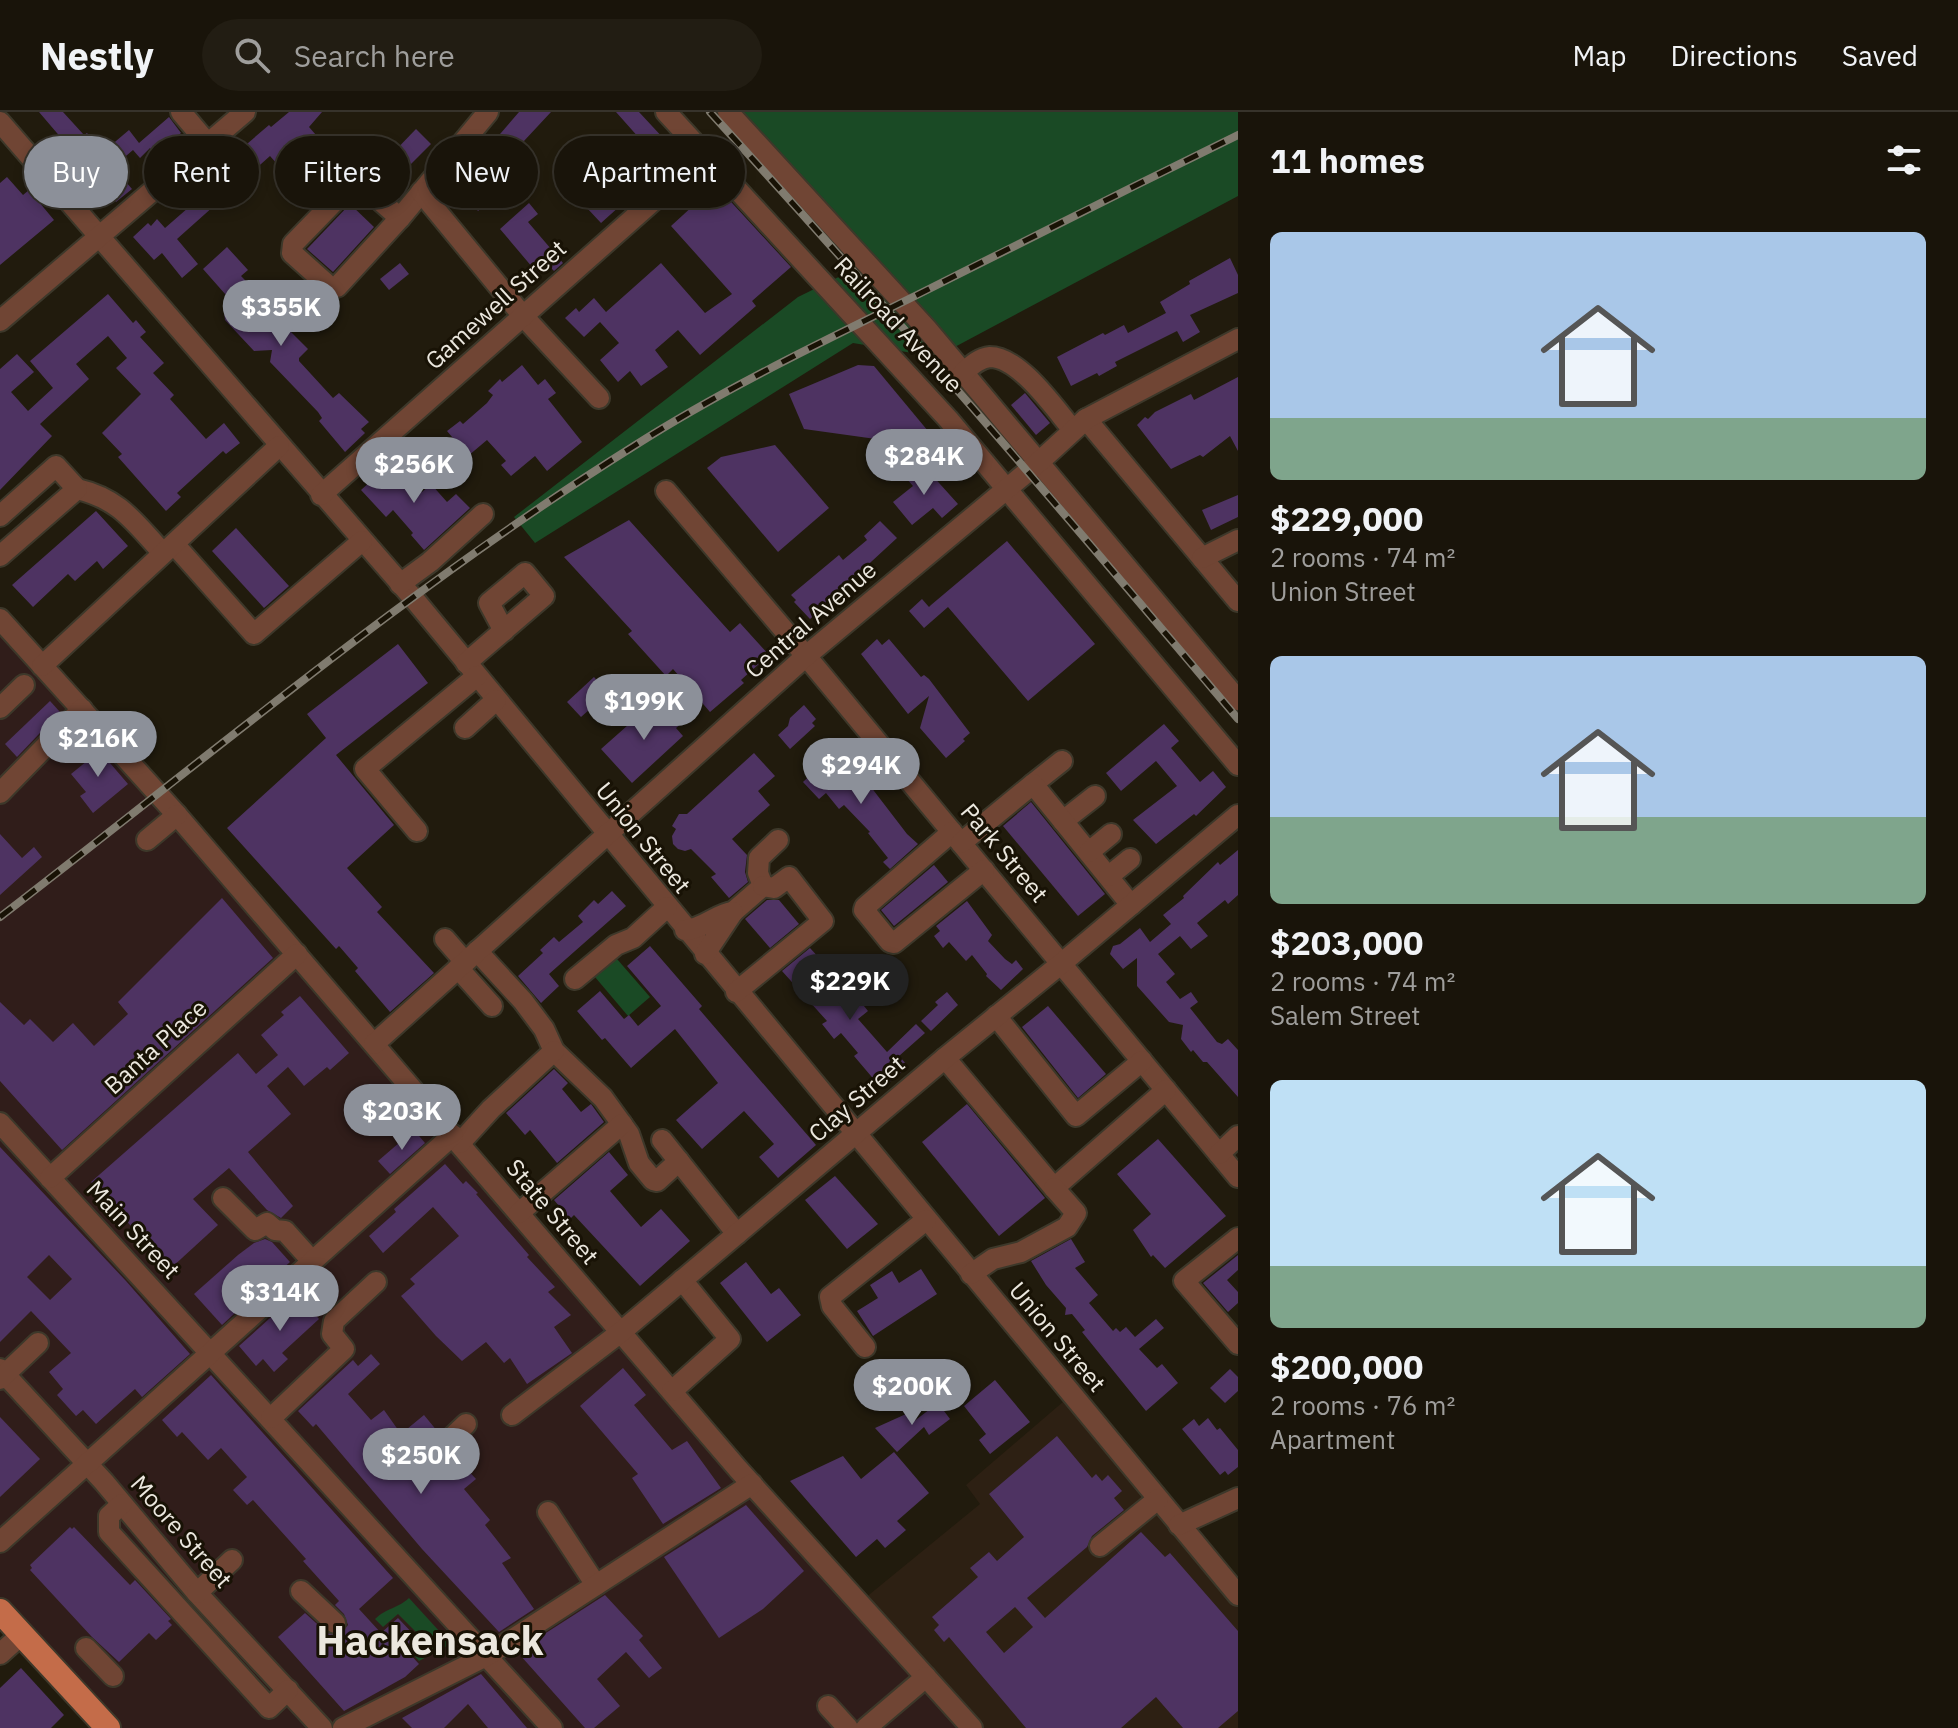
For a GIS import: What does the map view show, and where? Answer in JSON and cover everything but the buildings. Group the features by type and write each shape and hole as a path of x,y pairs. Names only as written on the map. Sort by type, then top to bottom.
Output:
{"main road":[{"path":"0,1611 108,1728"}],"street":[{"path":"181,112 201,136"},
{"path":"217,136 245,112"},
{"path":"400,218 351,175 293,244 292,253 331,288 337,287 400,218 488,112"},
{"name":"Railroad Avenue","path":"666,112 689,136"},
{"name":"Railroad Avenue","path":"728,112 918,319 1238,700"},
{"name":"Union Street","path":"0,122 400,584 1238,1595"},
{"path":"421,192 523,316 599,398"},
{"name":"Railroad Avenue","path":"745,197 948,419 1238,765"},
{"path":"0,321 144,199"},
{"name":"Gamewell Street","path":"321,495 645,208"},
{"name":"Central Avenue","path":"374,1044 806,656 1039,462 1079,424 1238,339"},
{"path":"963,373 979,360 990,357 1015,366 1079,424 1238,601"},
{"path":"42,666 279,446"},
{"path":"0,516 56,466 77,489 111,500 169,548 254,634 362,541"},
{"path":"0,556 77,489"},
{"name":"Park Street","path":"666,491 1238,1177"},
{"path":"400,584 430,562 483,514"},
{"path":"1202,558 1238,540"},
{"name":"State Street","path":"0,619 177,815 752,1484 972,1728"},
{"path":"417,831 365,769 471,670 504,631"},
{"path":"0,708 24,685"},
{"path":"465,728 496,700"},
{"path":"0,793 82,709"},
{"path":"984,870 894,943 864,910 957,837 1062,761"},
{"path":"1033,784 1131,905"},
{"path":"1063,821 1095,796"},
{"path":"147,840 177,815"},
{"name":"Clay Street","path":"512,1415 621,1332 1238,815"},
{"path":"1089,852 1111,834"},
{"path":"763,886 758,873 759,858 778,840"},
{"path":"1109,876 1130,859"},
{"path":"736,992 823,921 789,877 774,888 763,886"},
{"path":"705,954 733,912 763,886"},
{"path":"575,979 616,945 633,938 667,907"},
{"path":"685,930 698,929 727,912 733,912"},
{"path":"445,939 467,960 523,1001 544,1029 554,1051 603,1098 622,1124 629,1134 639,1163 653,1180 657,1181 679,1161"},
{"name":"Banta Place","path":"50,1178 297,954"},
{"path":"467,960 492,1006"},
{"path":"996,1016 1076,1116 1142,1061"},
{"path":"0,1542 312,1261 491,1109 554,1051"},
{"path":"945,1058 1076,1213 1067,1227 1021,1252 993,1259 971,1274"},
{"path":"1054,1188 1166,1090"},
{"name":"Main Street","path":"0,1123 552,1728"},
{"path":"519,1213 622,1124"},
{"path":"1219,1154 1238,1136"},
{"path":"662,1140 737,1234"},
{"path":"223,1198 255,1230 267,1223 275,1230 285,1231 312,1261"},
{"path":"865,1347 832,1306 830,1297 926,1220"},
{"path":"1238,1238 1184,1281 1238,1344"},
{"path":"672,1391 730,1339 682,1280"},
{"path":"271,1418 344,1349 332,1334 334,1321 376,1282"},
{"path":"2,1374 38,1343"},
{"name":"Moore Street","path":"2,1374 87,1463 197,1593 322,1728"},
{"path":"420,1459 446,1443 466,1424"},
{"path":"358,1725 488,1655 752,1484"},
{"path":"1179,1525 1238,1498"},
{"path":"1100,1546 1158,1499"},
{"path":"122,1504 109,1516 109,1532 160,1586 189,1623 269,1708 288,1690"},
{"path":"548,1512 596,1585"},
{"path":"197,1593 232,1560"},
{"path":"301,1591 335,1623"},
{"path":"0,1654 21,1635"},
{"path":"86,1648 113,1676"},
{"path":"866,1728 926,1677"},
{"path":"828,1706 848,1728"}],"shaded area":[{"path":"0,619 972,1728 108,1728 0,1611"},
{"path":"1071,1395 1238,1595 1238,1728 972,1728 859,1603 980,1504 966,1485"}],"green space":[{"path":"721,112 1238,112 1238,196 936,357 853,343 535,543 514,517 798,297 857,268"},
{"path":"617,959 650,997 628,1016 595,977"},
{"path":"409,1598 451,1644 419,1661 410,1651 419,1635 398,1614 383,1627 375,1619"}],"railway":[{"path":"710,112 977,413 1238,719"},
{"path":"0,917 391,614 634,446 775,366 1238,135"}],"district":[{"name":"Hackensack","path":"430,1641"}]}
